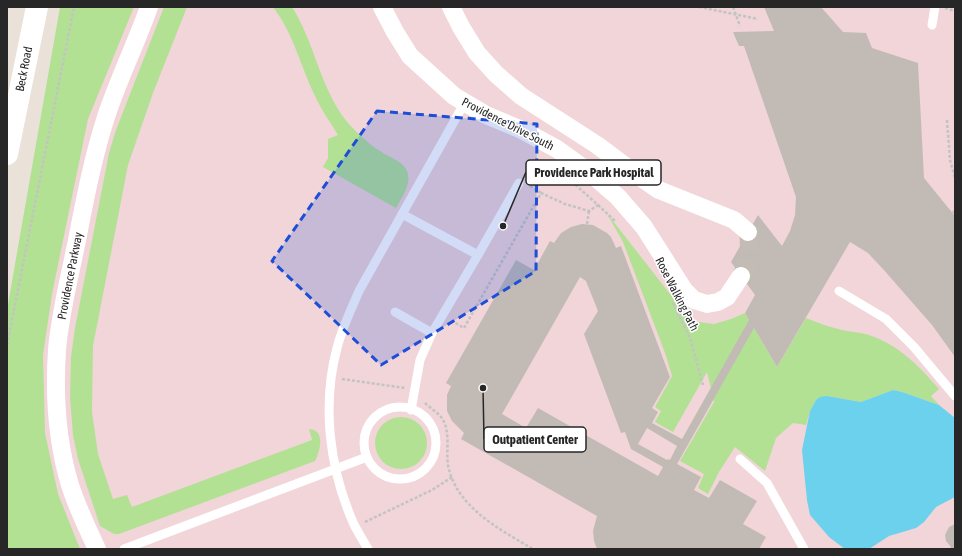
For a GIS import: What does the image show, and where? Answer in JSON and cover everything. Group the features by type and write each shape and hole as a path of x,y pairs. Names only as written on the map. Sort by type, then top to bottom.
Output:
{"main road":[{"name":"Beck Road","path":"7,154 37,7"}],"street":[{"name":"Providence Parkway","path":"97,549 81,515 70,485 64,458 58,423 56,386 57,349 64,305 95,153 106,115 149,7"},
{"name":"Providence Drive South","path":"382,7 394,32 410,56 454,96 486,115 522,130 557,149 589,172 618,197 644,226 684,290 694,300 707,304 718,302 727,297 741,276"},
{"path":"451,7 461,27 477,52 496,74 521,96 598,145 659,190 734,220 748,232"}],"lane":[{"path":"932,25 935,7"},
{"path":"368,549 352,521 335,470 329,427 329,404 331,378 337,348 345,323 359,291 465,102"},
{"path":"411,410 420,360 432,333 519,183"},
{"path":"402,214 478,255"},
{"path":"839,291 886,319 914,347 955,396"},
{"path":"395,312 432,333"},
{"path":"394,408 405,408 411,410 417,411 427,419 433,429 436,441 434,454 429,464 420,473 408,478 396,479 385,476 376,470 367,457 364,438 368,427 374,418 383,411 394,408"},
{"path":"124,549 367,457"},
{"path":"740,459 767,483 804,549"}],"path":[{"path":"7,345 74,7"},
{"path":"699,7 758,19"},
{"path":"733,7 740,26"},
{"path":"947,120 950,160 955,178"},
{"path":"598,205 616,222"},
{"path":"588,224 589,211"},
{"name":"Rose Walking Path","path":"669,296 690,338 703,385"},
{"path":"331,378 406,388 425,403"},
{"path":"356,527 375,516 432,490 452,477"}],"highlighted area":[{"path":"377,111 537,124 536,271 381,365 272,261"}],"shaded area":[{"path":"94,7 955,7 955,549 7,549"}],"green space":[{"path":"60,7 134,7 88,119 52,294 43,355 45,433 58,494 80,549 7,549 7,310"},
{"path":"164,7 187,7 153,93 128,165 93,346 92,412 98,454 113,499 127,495 132,507 312,440 309,429 318,433 320,437 320,447 315,461 119,534 114,534 100,526 78,459 73,435 70,397 71,357 75,328 109,153 116,130"},
{"path":"273,7 292,7 307,36 331,96 338,110 348,123 372,146 402,164 407,171 407,186 396,208 323,167 328,158 328,139 338,135 318,103 292,40"},
{"path":"606,212 691,321 714,324 745,313 777,367 806,318 837,329 869,335 890,344 899,350 924,372 939,389 931,396 939,405 893,390 861,402 827,396 816,400 810,411 806,425 793,423 776,438 765,471 735,447 719,472 708,494 698,488 704,474 680,461 714,402 707,372 673,432 655,422 661,411 655,407 672,376 665,353 623,242"},
{"path":"396,417 406,417 415,421 423,429 427,438 427,448 423,457 415,465 406,469 396,469 387,465 379,457 375,448 375,438 379,429 387,421"}],"water":[{"path":"893,390 939,405 955,418 955,497 936,507 924,522 916,528 889,536 869,549 845,549 829,537 810,515 802,450 810,411 816,400 820,397 827,396 861,402"}],"building":[{"path":"764,7 821,7 843,32 866,33 872,48 918,63 924,178 955,216 955,357 932,325 883,269 868,253 850,242 777,367 754,328 677,464 701,477 694,490 709,498 720,480 757,501 743,524 766,537 759,549 597,549 593,531 597,516 461,439 464,433 452,421 447,411 447,395 451,386 446,383 516,260 534,270 550,241 554,243 561,233 571,227 582,224 593,225 611,237 616,248 621,246 670,377 652,408 658,412 652,423 682,439 749,320 745,313 755,295 731,262 758,215 782,246 790,231 795,215 796,197 744,46 739,46 733,32 774,31","holes":["580,277 586,281 598,311 584,334 621,433 625,432 631,449 663,467 658,476 538,408 526,428 502,414","647,428 677,446 670,460 667,460 638,444"]},
{"path":"955,524 955,549 949,549 951,547 946,541 945,535 949,527"}],"tunnel":[{"path":"741,276 746,266 748,255 748,232"}],"place":[{"name":"Providence Park Hospital","path":"503,226"},
{"name":"Outpatient Center","path":"483,388"}]}
